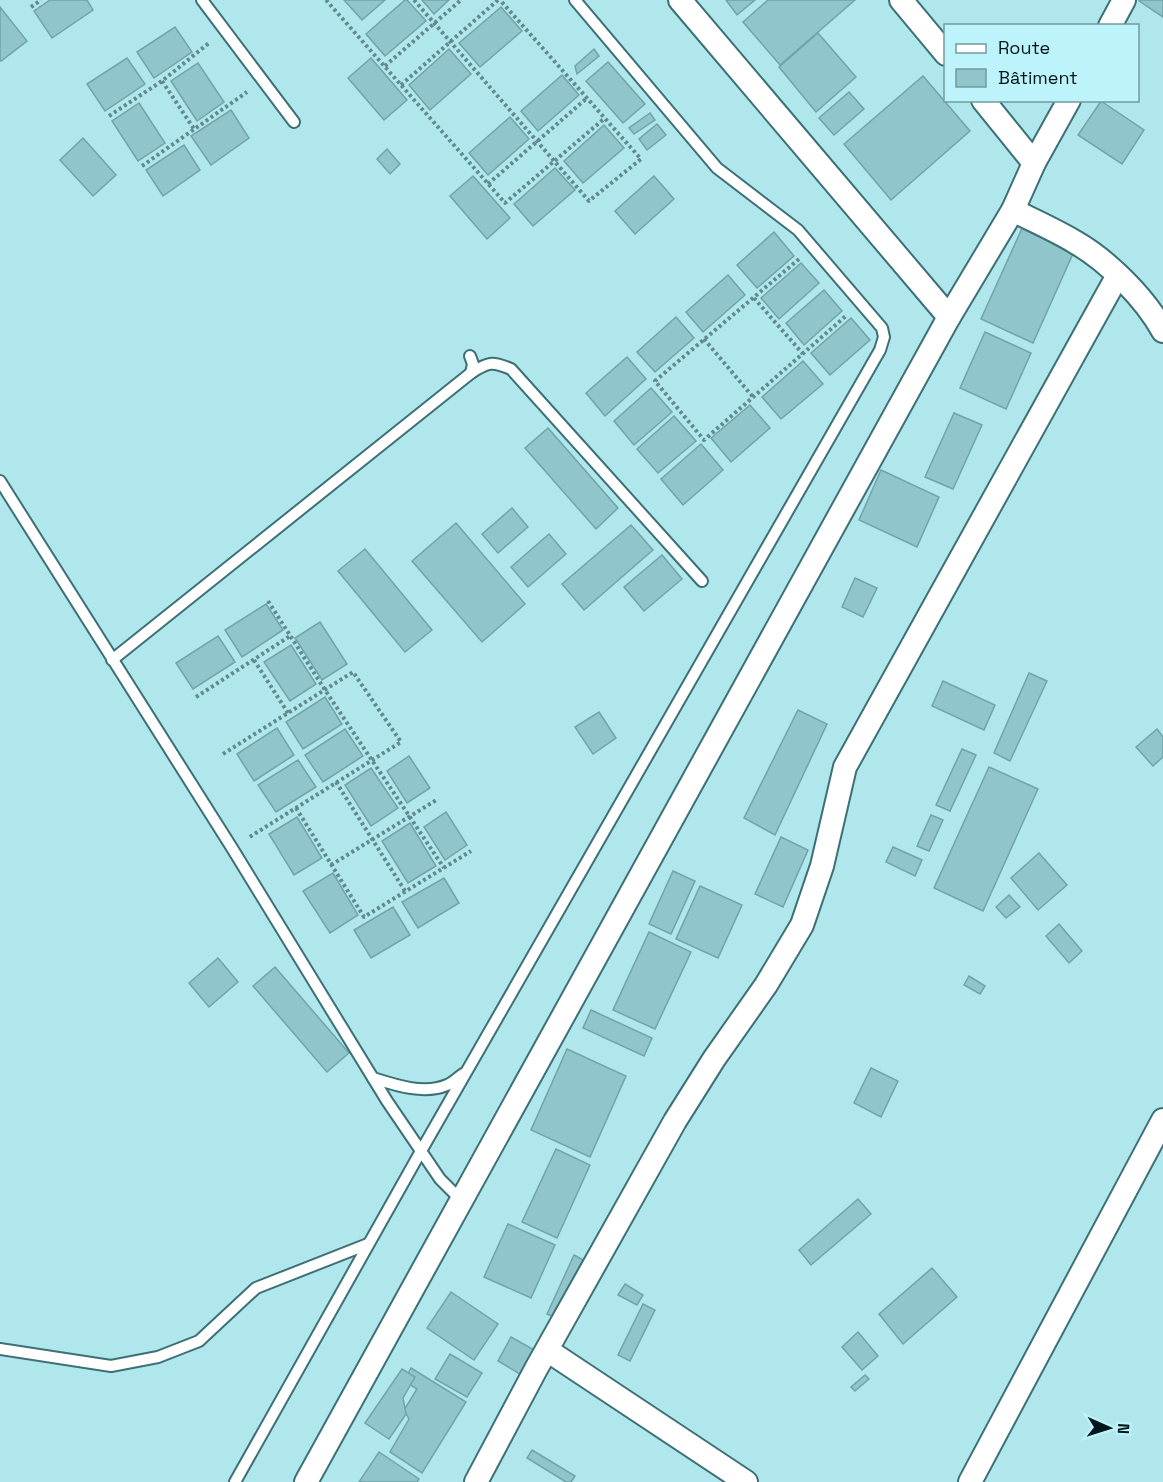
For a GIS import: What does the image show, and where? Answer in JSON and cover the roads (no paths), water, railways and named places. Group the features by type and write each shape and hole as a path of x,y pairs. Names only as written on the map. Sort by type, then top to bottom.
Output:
{"street":[{"path":"680,0 949,317"},
{"path":"901,0 944,53"},
{"path":"1111,24 1124,0"},
{"path":"985,102 1035,163"},
{"path":"306,1482 949,317 1013,210 1068,102"},
{"path":"1013,210 1077,243 1118,275 1158,321 1163,331"},
{"path":"476,1482 675,1121 714,1059 766,985 802,925 822,866 845,767 1118,275"},
{"path":"970,1482 1163,1120"},
{"path":"547,1350 746,1482"}],"lane":[{"path":"202,0 294,122"},
{"path":"235,1482 421,1151 880,350 884,337 882,328 798,230 717,168 576,0"},
{"path":"470,356 473,364 471,373"},
{"path":"112,660 471,373 487,363 498,363 511,369 702,581"},
{"path":"0,481 373,1078 440,1179 462,1201"},
{"path":"373,1078 399,1086 426,1089 448,1085 468,1070"},
{"path":"0,1349 111,1366 158,1357 199,1341 256,1288 368,1245"}]}
